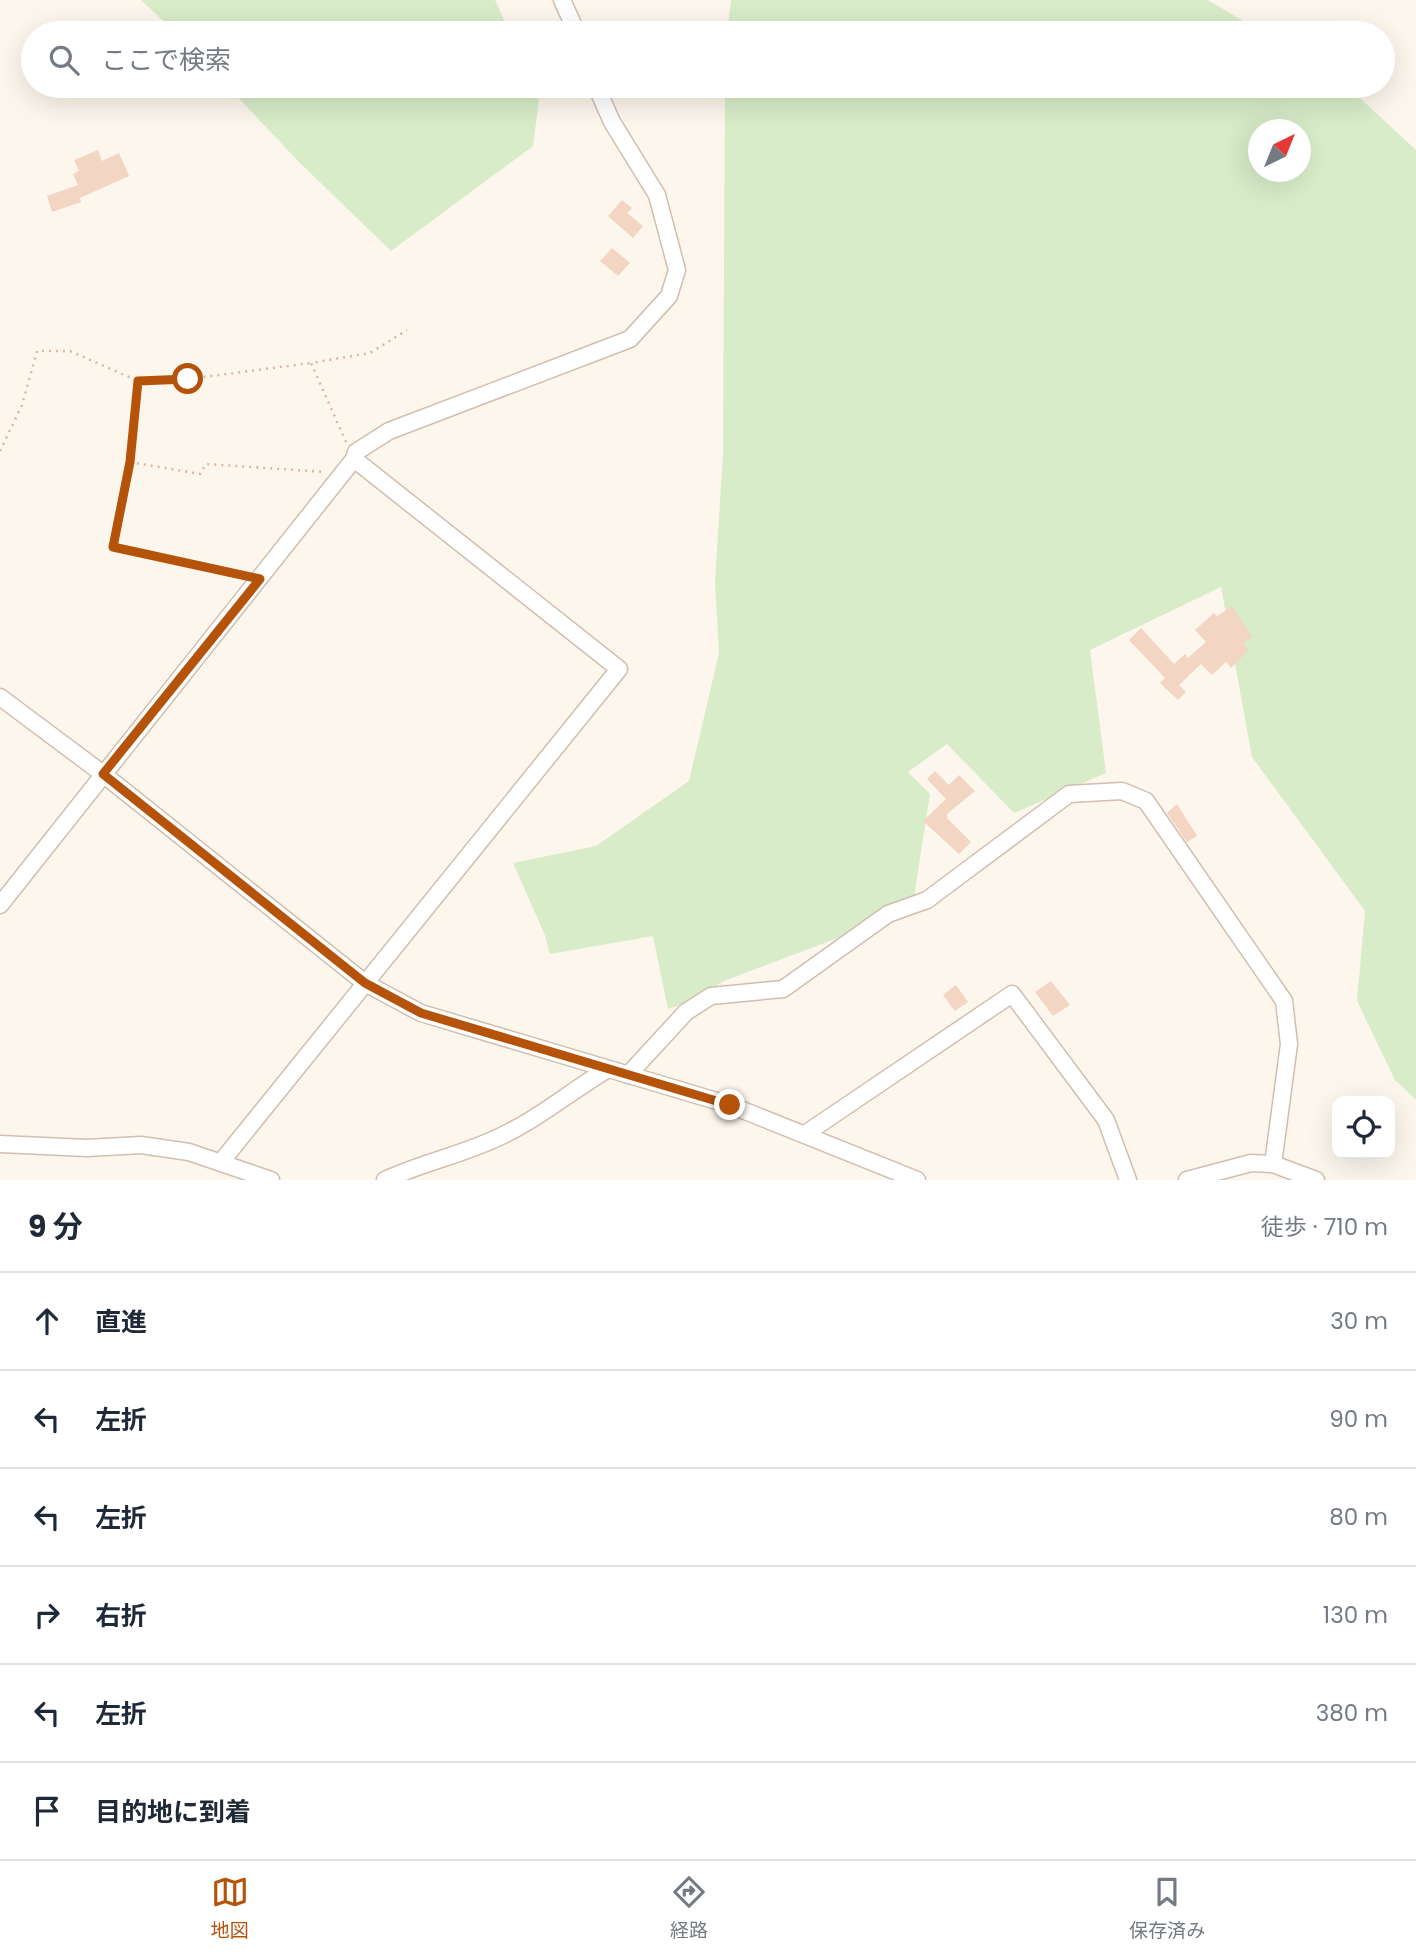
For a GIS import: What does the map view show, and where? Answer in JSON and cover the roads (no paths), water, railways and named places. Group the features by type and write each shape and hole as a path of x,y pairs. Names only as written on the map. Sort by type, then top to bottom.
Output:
{"street":[{"path":"562,0 572,21"},
{"path":"0,905 260,579 354,459 356,452 389,431 630,339 669,296 677,270 657,195 612,122 601,98"},
{"path":"221,1162 619,669 354,459"},
{"path":"0,697 103,774 365,983 421,1013 730,1105 917,1180"},
{"path":"628,1076 686,1012 711,996 783,989 888,914 927,900 1069,794 1122,791 1146,801 1284,1002 1289,1044 1273,1164"},
{"path":"805,1134 1012,994 1106,1120 1128,1180"},
{"path":"385,1180 495,1140 523,1126 566,1094 608,1069"},
{"path":"0,1144 87,1149 141,1145 190,1152 271,1180"},
{"path":"1186,1180 1251,1163 1273,1164 1316,1180"}]}
